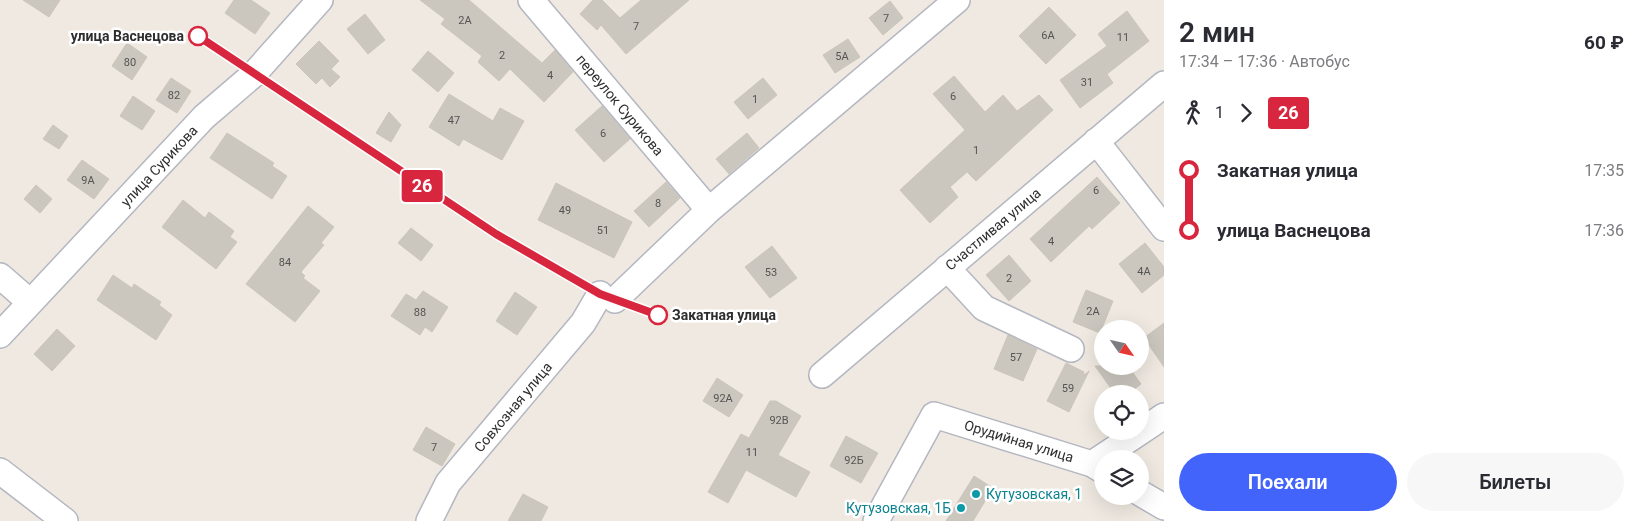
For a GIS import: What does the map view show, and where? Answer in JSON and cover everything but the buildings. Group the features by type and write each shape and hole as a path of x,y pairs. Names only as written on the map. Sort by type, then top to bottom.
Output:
{"street":[{"name":"улица Сурикова","path":"0,335 204,117 253,75 320,0"},
{"name":"переулок Сурикова","path":"531,0 710,210"},
{"path":"710,210 944,4"},
{"name":"Счастливая улица","path":"822,374 1164,84"},
{"path":"1096,141 1164,228"},
{"name":"Совхозная улица","path":"429,521 448,484 607,297 710,210"},
{"path":"947,268 984,308 1071,349"},
{"path":"0,276 30,302"},
{"name":"Орудийная улица","path":"876,521 934,415 1094,466"},
{"path":"1119,450 1164,416"},
{"path":"0,471 65,521"},
{"path":"1149,498 1164,507"}],"bus line":[{"name":"26","path":"198,36 268,85 496,234 600,294 658,315"}],"place":[{"name":"улица Васнецова","path":"198,36"},
{"name":"Закатная улица","path":"658,315"},
{"name":"Кутузовская, 1","path":"976,494"},
{"name":"Кутузовская, 1Б","path":"961,508"}]}
